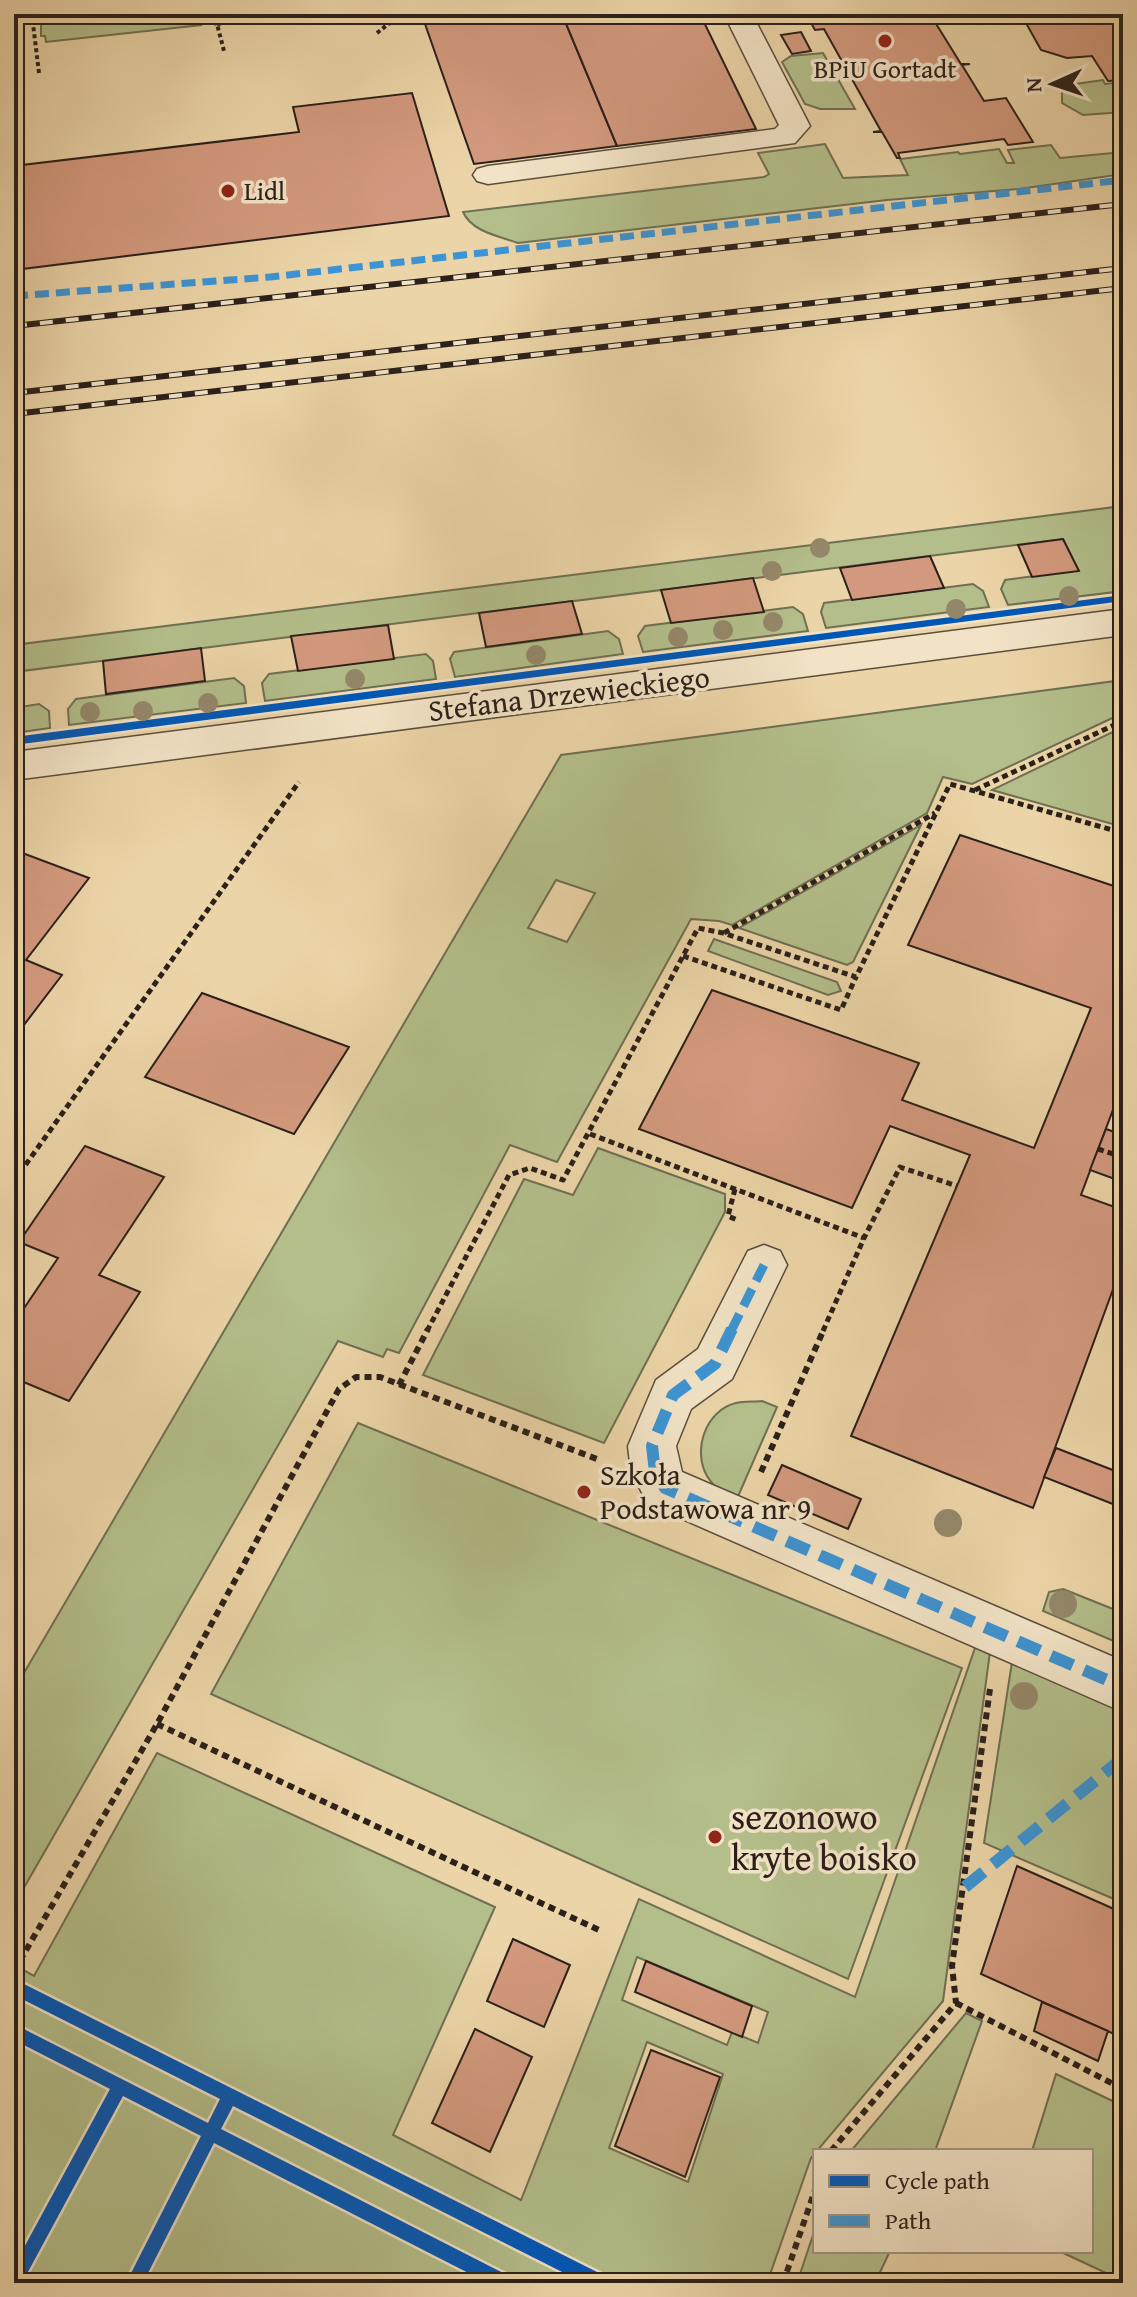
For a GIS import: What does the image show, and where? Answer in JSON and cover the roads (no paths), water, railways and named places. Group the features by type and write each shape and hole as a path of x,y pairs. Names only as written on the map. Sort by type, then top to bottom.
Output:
{"street":[{"path":"488,175 784,137 795,126 738,14"},
{"name":"Stefana Drzewieckiego","path":"14,766 1123,622"},
{"path":"764,1265 715,1364 673,1395 652,1446 655,1472 665,1488 1123,1687"}],"railway":[{"path":"14,326 1123,204"},
{"path":"14,393 1123,268"},
{"path":"14,414 1123,288"}],"place":[{"name":"BPiU Gortadt","path":"885,41"},
{"name":"Lidl","path":"228,191"},
{"name":"Szkoła Podstawowa nr 9","path":"584,1492"},
{"name":"sezonowo kryte boisko","path":"715,1837"}]}
